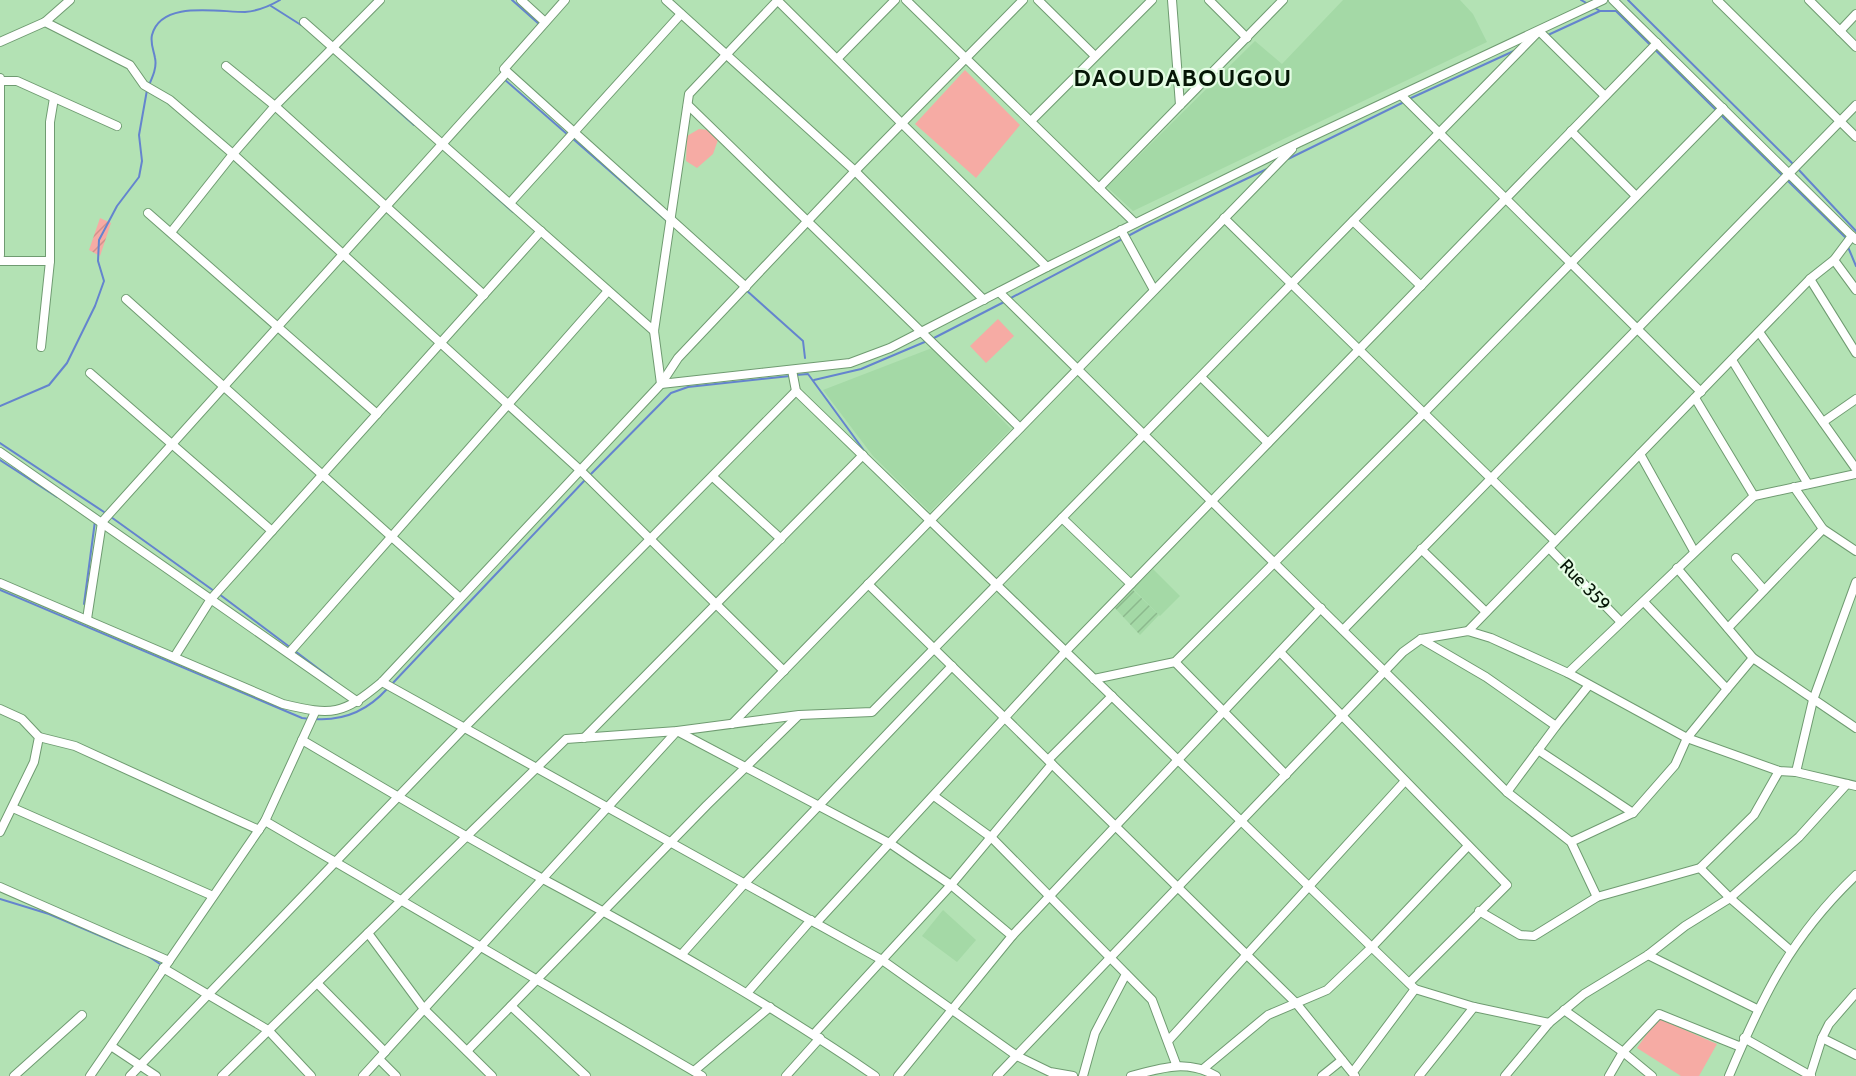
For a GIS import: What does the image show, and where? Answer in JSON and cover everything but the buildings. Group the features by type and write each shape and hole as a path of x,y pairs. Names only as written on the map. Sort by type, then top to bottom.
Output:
{"street":[{"path":"0,42 45,22 70,0"},
{"path":"172,231 233,154 275,106 336,47 380,0"},
{"path":"521,0 545,22"},
{"path":"565,0 504,69 671,217 746,287"},
{"path":"666,0 855,171 984,300"},
{"path":"661,384 654,331 689,94 777,0 1047,267"},
{"path":"837,59 895,0"},
{"path":"906,0 1135,223"},
{"path":"0,583 283,704 315,711 332,711 358,702 382,682 661,384 678,358 807,221 1023,0"},
{"path":"1038,0 1095,56"},
{"path":"1030,121 1152,0"},
{"path":"1172,0 1180,105"},
{"path":"1209,0 1247,38"},
{"path":"1099,188 1283,0"},
{"path":"661,384 850,363 921,333 1047,267 1298,143 1603,0"},
{"path":"1468,631 1810,279 1834,260 1854,238 1613,0"},
{"path":"1717,0 1856,137"},
{"path":"1809,0 1856,46"},
{"path":"510,203 681,14"},
{"path":"1840,31 1856,15"},
{"path":"45,22 130,65 144,85 170,100 233,154 580,470 784,671"},
{"path":"304,22 336,47 654,331"},
{"path":"1539,31 1605,96"},
{"path":"222,1076 566,739 677,731 799,715 872,712 1539,31"},
{"path":"747,993 891,844 1066,651 1657,42"},
{"path":"226,66 275,106 484,295"},
{"path":"87,619 102,522 507,72"},
{"path":"0,255 0,79 17,81 117,126"},
{"path":"1401,95 1638,328 1698,395 1754,496"},
{"path":"41,347 50,261 50,122 54,98"},
{"path":"688,105 1020,428"},
{"path":"1343,630 1856,105"},
{"path":"1094,679 1175,662 1276,564 1723,108"},
{"path":"1571,131 1636,196"},
{"path":"732,725 1298,143"},
{"path":"148,213 172,231 377,414"},
{"name":"Rue 359","path":"1224,218 1491,478 1622,622"},
{"path":"1353,221 1421,286"},
{"path":"1121,230 1154,290"},
{"path":"175,656 211,599 541,231"},
{"path":"1834,260 1856,290"},
{"path":"0,261 50,261"},
{"path":"1810,279 1856,353"},
{"path":"288,653 608,291"},
{"path":"999,292 1507,792 1571,842 1597,897"},
{"path":"126,299 460,597"},
{"path":"1568,673 1754,496 1856,472 1759,332"},
{"path":"1732,360 1808,484"},
{"path":"792,370 796,391 1412,986 1474,1007 1549,1023"},
{"path":"90,373 272,531"},
{"path":"1201,377 1268,443"},
{"path":"130,1076 400,798 465,727 796,391"},
{"path":"1823,422 1856,399"},
{"path":"0,452 358,702"},
{"path":"1640,454 1694,551"},
{"path":"584,738 863,455"},
{"path":"713,477 781,539"},
{"path":"1794,487 1823,529 1856,551"},
{"path":"1062,518 1131,584"},
{"path":"1728,628 1823,529"},
{"path":"1421,549 1486,612"},
{"path":"1736,558 1764,590"},
{"path":"1677,568 1753,658 1856,728"},
{"path":"1796,772 1813,700 1856,582"},
{"path":"868,584 1296,1003 1354,1074 1412,986 1479,911 1507,885 1280,652"},
{"path":"1644,602 1727,689"},
{"path":"898,1076 1012,936 1321,608"},
{"path":"1845,613 1856,614"},
{"path":"997,1076 1385,671 1420,639 1468,631 1501,642 1568,673 1687,738 1779,771 1796,772 1852,785"},
{"path":"1420,639 1486,678 1556,726"},
{"path":"1571,842 1633,813 1675,765 1687,738 1753,658"},
{"path":"1175,662 1286,775"},
{"path":"682,954 745,884 952,666"},
{"path":"382,682 607,808 674,842 882,960 1017,1056 1050,1072 1073,1076"},
{"path":"1507,792 1589,685"},
{"path":"786,1076 882,960 992,838 1050,762 1112,696"},
{"path":"0,709 22,719 39,737 75,746 259,830"},
{"path":"90,1076 265,821 315,711"},
{"path":"467,1051 799,715"},
{"path":"677,731 891,844 951,885 1012,936"},
{"path":"363,1076 677,731"},
{"path":"0,832 34,762 39,737"},
{"path":"302,740 543,879 682,954 817,1036 875,1076"},
{"path":"1538,750 1633,813"},
{"path":"1479,911 1520,935 1534,936 1597,897 1700,868 1754,814 1779,771"},
{"path":"1168,1041 1405,781"},
{"path":"1505,1076 1549,1023 1584,994 1648,955 1685,926 1730,898 1799,837 1852,785"},
{"path":"934,796 992,838 1152,1000 1176,1064"},
{"path":"13,808 213,897"},
{"path":"265,821 698,1074 770,1007"},
{"path":"1203,1069 1268,1015 1328,990 1468,846"},
{"path":"1700,868 1730,898 1791,951"},
{"path":"1729,1076 1757,1009 1791,951 1826,904 1856,875"},
{"path":"0,887 166,964 210,995 268,1030 311,1076"},
{"path":"368,933 424,1009 492,1076"},
{"path":"1648,955 1757,1009"},
{"path":"1083,1076 1095,1033 1126,974"},
{"path":"317,982 382,1055 396,1076"},
{"path":"1609,1076 1623,1052 1659,1014 1743,1043 1810,1076 1829,1024 1856,994"},
{"path":"511,1006 586,1076"},
{"path":"1419,1076 1474,1007"},
{"path":"1564,1011 1623,1052 1652,1076"},
{"path":"14,1076 82,1015"},
{"path":"1822,1038 1856,1055"},
{"path":"111,1046 156,1076"},
{"path":"1322,1076 1342,1060"},
{"path":"1131,1076 1176,1064 1203,1069 1216,1076"}],"shaded area":[{"path":"1343,0 1460,0 1473,14 1487,42 1133,211 1107,187 1255,41 1282,64"},
{"path":"965,70 1020,125 976,178 915,124"},
{"path":"699,129 709,130 718,140 713,154 697,168 686,161 687,136"},
{"path":"100,218 111,223 100,256 89,250"},
{"path":"998,319 1014,336 986,363 970,346"},
{"path":"932,348 1011,429 930,512 873,456 823,390"},
{"path":"1153,569 1180,596 1160,616 1133,589"},
{"path":"1132,589 1159,615 1140,635 1114,607"},
{"path":"943,910 976,940 957,962 922,936"},
{"path":"1658,1018 1717,1044 1699,1076 1681,1076 1637,1048"}],"waterway":[{"path":"149,85 155,65 152,35 157,24 166,17 191,10 245,12 263,8 280,0"},
{"path":"512,0 539,24 537,26"},
{"path":"1581,0 1588,4"},
{"path":"1628,0 1794,165"},
{"path":"271,6 301,25"},
{"path":"1593,7 1600,11 1616,11 1716,110"},
{"path":"1548,35 1600,11"},
{"path":"1409,99 1516,50"},
{"path":"351,69 414,125"},
{"path":"504,79 568,135"},
{"path":"0,406 49,385 67,363 95,306 104,281 98,261 99,240 117,206 139,177 142,161 139,135 147,90"},
{"path":"1288,159 1404,102"},
{"path":"1720,114 1782,175"},
{"path":"572,138 667,221"},
{"path":"1009,299 1145,227 1267,169"},
{"path":"1798,169 1856,231"},
{"path":"1786,179 1846,238"},
{"path":"486,188 513,212"},
{"path":"1848,247 1856,266"},
{"path":"746,290 803,341 805,358"},
{"path":"932,339 1004,302"},
{"path":"814,380 861,369 927,341"},
{"path":"796,375 808,374 865,452"},
{"path":"589,476 671,393 688,387 790,376"},
{"path":"0,443 107,514"},
{"path":"0,460 57,497"},
{"path":"391,685 585,480"},
{"path":"111,517 214,591"},
{"path":"84,604 95,521"},
{"path":"0,590 302,718 310,719"},
{"path":"219,594 291,648"},
{"path":"295,651 332,679"},
{"path":"315,719 336,718 355,713 372,703 387,689"},
{"path":"0,899 49,914 129,948"},
{"path":"148,956 163,966"}],"district":[{"name":"DAOUDABOUGOU","path":"1183,77"}]}
